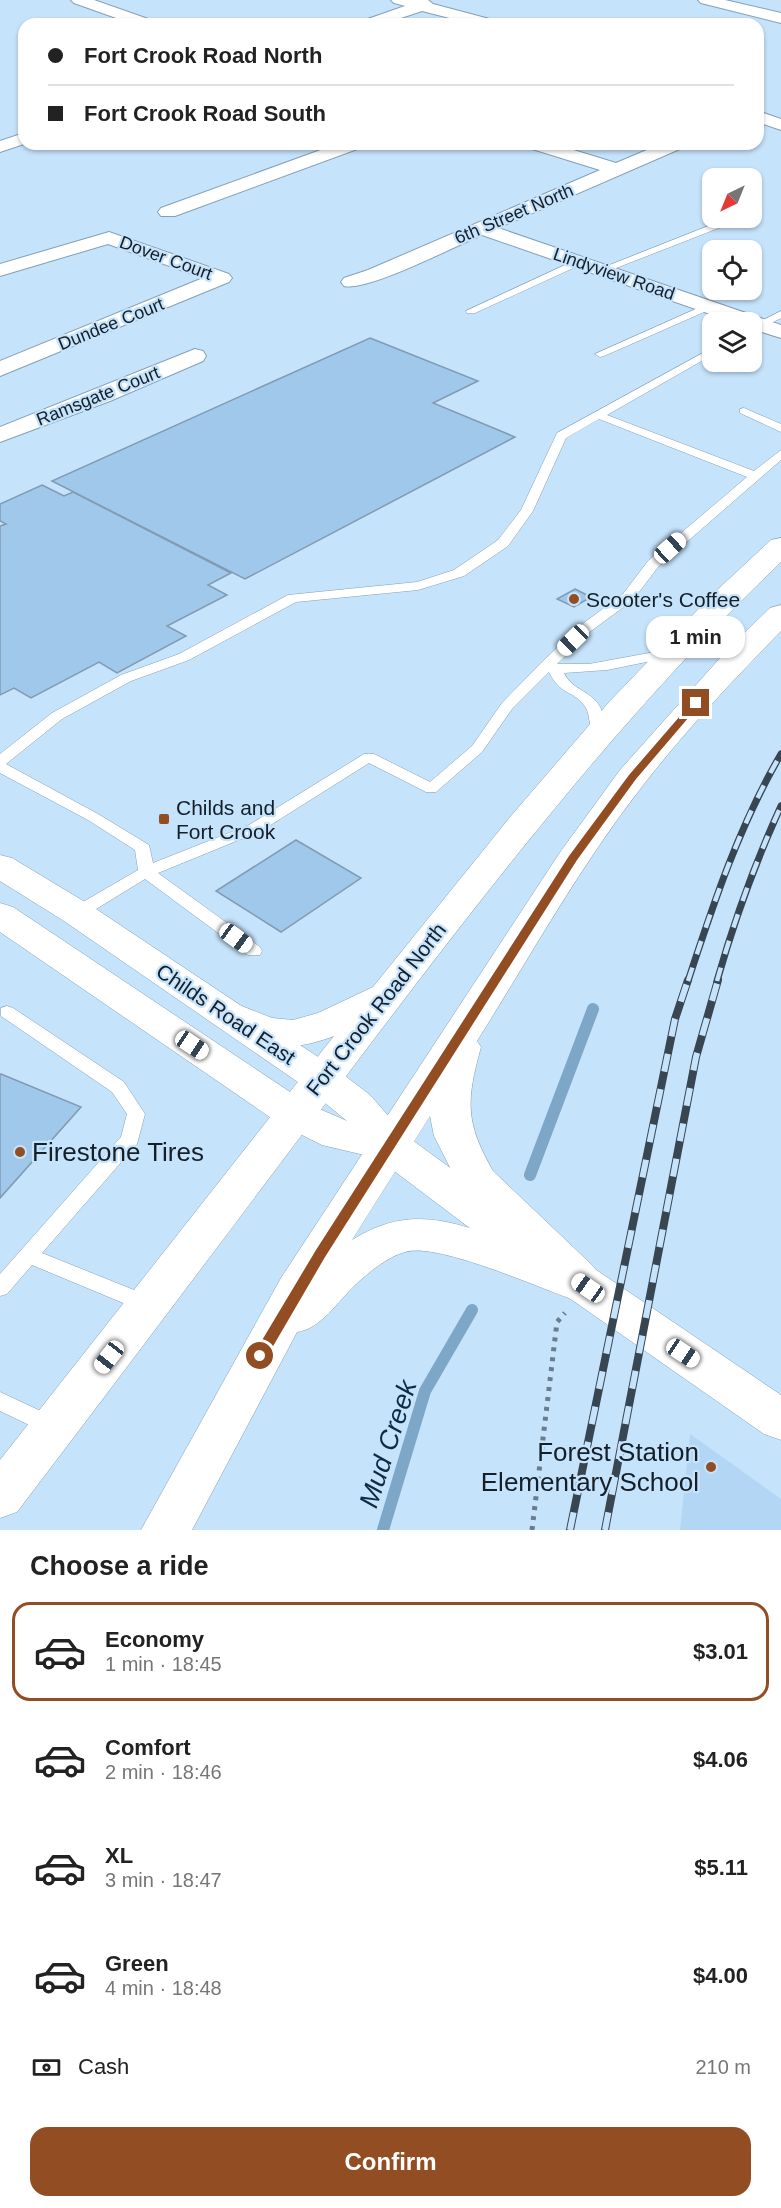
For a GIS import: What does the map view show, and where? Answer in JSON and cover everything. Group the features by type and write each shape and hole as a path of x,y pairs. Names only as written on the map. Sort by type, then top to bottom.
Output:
{"main road":[{"name":"Fort Crook Road North","path":"0,1497 150,1305 294,1114 483,873 599,734 671,653 781,546"},
{"path":"166,1530 297,1290 573,859 632,777 718,679 781,614"},
{"name":"Childs Road East","path":"0,866 77,914 322,1079 356,1105 389,1145"},
{"path":"0,915 294,1114 336,1134 389,1145 494,1223 781,1420"},
{"path":"219,1010 255,1026 280,1033 306,1030 332,1023 389,993"},
{"path":"468,1022 451,1082 449,1112 454,1136 478,1182 588,1288"},
{"path":"260,1356 329,1282 358,1258 385,1242 405,1235 429,1234 460,1240 588,1288"}],"street":[{"path":"79,0 131,18"},
{"path":"399,0 467,18"},
{"path":"385,18 440,0"},
{"path":"705,0 781,18"},
{"path":"764,118 781,125"},
{"path":"0,147 18,140"},
{"path":"168,212 338,150"},
{"path":"554,150 618,170"},
{"name":"6th Street North","path":"351,282 375,274 663,150"},
{"name":"Lindyview Road","path":"480,228 719,312"},
{"name":"Dover Court","path":"0,270 109,238 222,278"},
{"name":"Dundee Court","path":"0,369 222,278"},
{"name":"Lindyview Road","path":"762,329 781,332"},
{"name":"Ramsgate Court","path":"0,435 195,356"}],"lane":[{"path":"602,270 710,228"},
{"path":"471,311 578,262"},
{"path":"600,354 707,307"},
{"path":"762,325 781,314"},
{"path":"0,761 67,711 126,678 184,657 293,598 418,586 459,573 503,543 527,511 561,436 702,357"},
{"path":"744,411 781,428"},
{"path":"598,415 756,476"},
{"path":"77,914 146,873 255,828 369,757 431,789 477,749 507,706 551,668 586,628 628,597 653,564 781,454"},
{"path":"551,668 583,669 671,653"},
{"path":"551,668 562,684 587,699 594,708 599,734"},
{"path":"0,767 93,817 143,848 146,873 254,951"},
{"path":"0,1288 130,1139 136,1114 118,1087 2,1012"},
{"path":"28,1255 150,1305"},
{"path":"0,1401 54,1427"}],"path":[{"path":"532,1530 557,1322 588,1288"}],"shaded area":[{"name":"Forest Station Elementary School","path":"690,1434 781,1499 781,1530 680,1530"}],"building":[{"path":"370,338 478,381 433,403 515,437 245,579 52,481"},
{"path":"42,485 64,496 73,492 231,573 208,585 227,595 167,626 186,636 117,673 99,662 31,698 14,688 0,695 0,526 6,524 0,521 0,504"},
{"path":"575,589 591,597 574,607 557,599"},
{"path":"296,840 361,878 281,932 216,891"},
{"name":"Firestone Tires","path":"0,1075 81,1107 0,1198"}],"waterway":[{"name":"Mud Creek","path":"530,1175 593,1009"},
{"name":"Mud Creek","path":"383,1530 425,1391 472,1310"}],"railway":[{"path":"688,981 740,837 781,754"},
{"path":"717,981 746,892 781,806"},
{"path":"570,1530 675,1019 688,980"},
{"path":"605,1530 696,1057 718,980"}],"place":[{"name":"Scooter's Coffee","path":"574,599"},
{"name":"Childs and Fort Crook","path":"164,819"},
{"name":"Firestone Tires","path":"20,1152"},
{"name":"Forest Station Elementary School","path":"711,1467"}],"route":[{"path":"260,1356 320,1253 573,859 632,777 696,703"}]}
